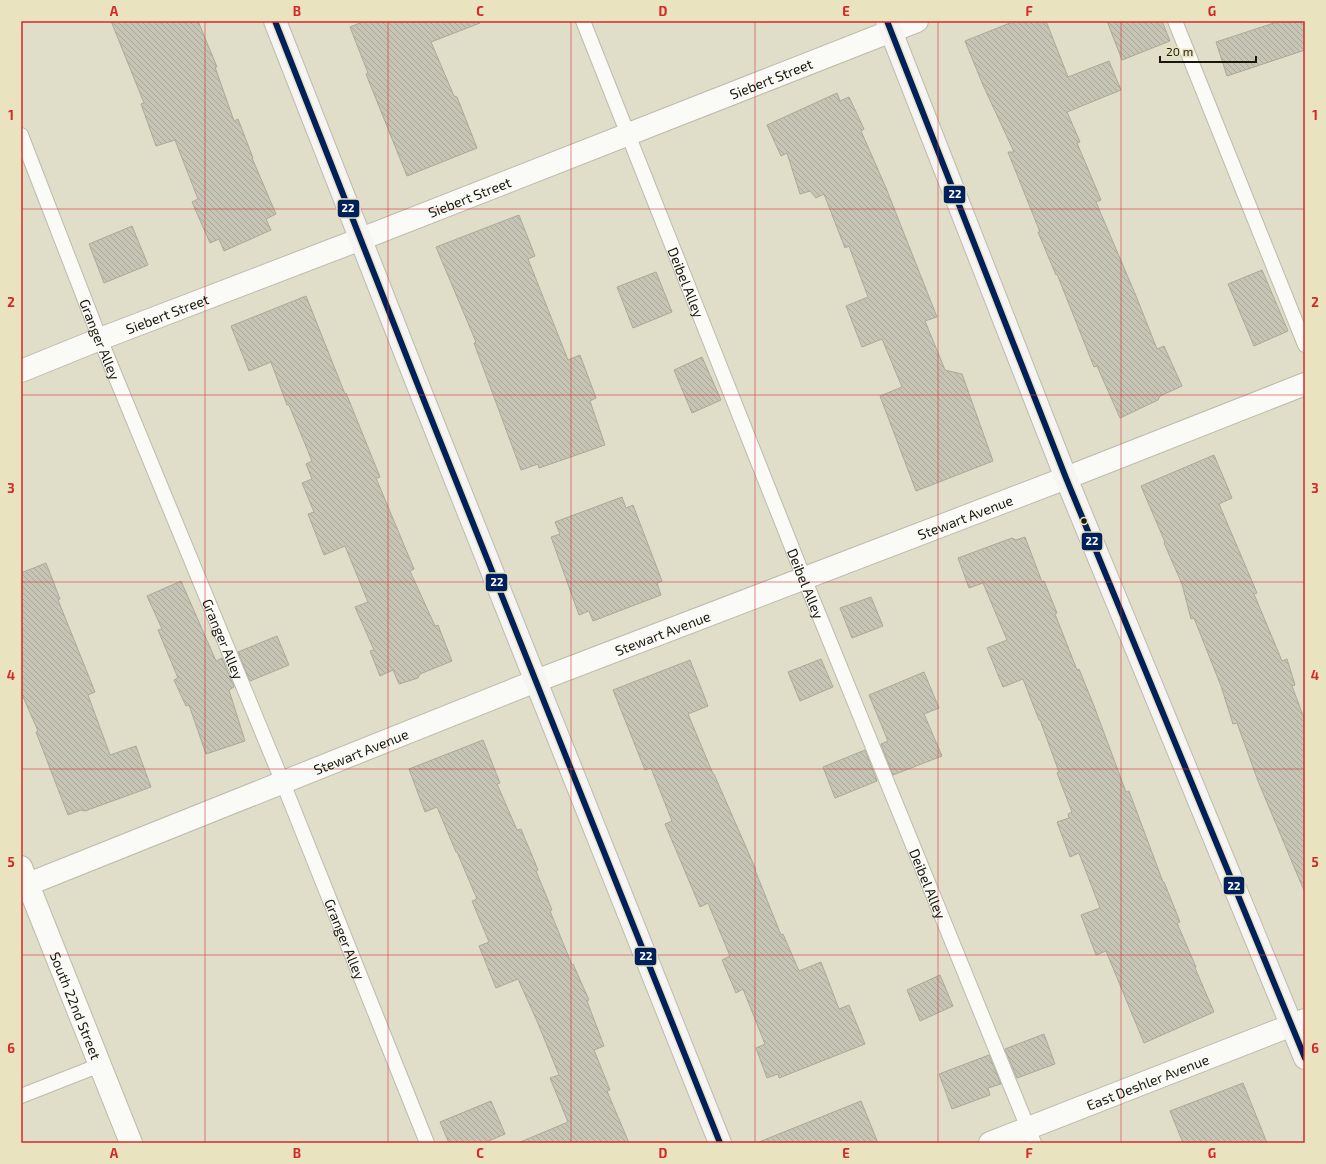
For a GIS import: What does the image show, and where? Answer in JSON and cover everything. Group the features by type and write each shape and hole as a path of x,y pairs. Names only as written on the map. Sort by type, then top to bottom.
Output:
{"street":[{"path":"275,21 720,1143"},
{"name":"Siebert Street","path":"21,371 628,134 889,26 917,21"},
{"path":"889,26 1066,478 1298,1022 1305,1058"},
{"name":"Stewart Avenue","path":"23,880 283,783 536,681 1066,478 1305,384"},
{"name":"South 22nd Street","path":"23,880 131,1143"},
{"name":"East Deshler Avenue","path":"990,1143 1031,1136 1298,1022"}],"lane":[{"name":"Deibel Alley","path":"583,21 804,578 1031,1136"},
{"path":"1175,21 1305,345"},
{"name":"Granger Alley","path":"21,135 100,339 283,783 427,1143"},
{"path":"21,1096 100,1065"}],"building":[{"path":"111,21 198,21 217,67 215,67 234,121 238,119 252,158 276,214 266,219 271,230 224,251 219,239 210,243 192,202 198,199 175,140 156,146 141,104 144,103"},
{"path":"365,21 480,21 480,23 431,42 454,96 457,97 477,148 407,176 366,74 368,73 350,27"},
{"path":"1015,21 1046,21 1068,77 1109,61 1121,90 1067,112 1080,142 1077,143 1101,200 1096,202 1157,349 1164,346 1182,386 1160,396 1158,400 1120,418 1097,366 1094,367 1057,274 1056,275 1038,232 1040,232 1008,152 1014,152 983,85 965,41"},
{"path":"1107,21 1162,21 1170,41 1122,60"},
{"path":"1280,21 1305,21 1305,50 1227,76 1216,42"},
{"path":"837,93 840,101 849,97 864,129 861,131 886,188 937,317 925,321 945,370 962,374 993,461 916,491 880,396 902,387 882,339 862,347 846,306 868,297 849,246 845,248 824,194 816,198 810,191 800,194 787,153 781,156 767,125"},
{"path":"519,215 535,256 528,259 568,360 580,355 596,398 590,401 605,445 539,468 538,464 521,470 474,343 476,342 436,247"},
{"path":"132,226 148,265 104,283 89,244"},
{"path":"1262,270 1288,331 1254,346 1228,284"},
{"path":"656,272 672,312 633,328 617,287"},
{"path":"306,296 380,477 376,478 414,569 410,571 435,626 438,625 452,661 420,674 418,678 399,684 393,670 380,676 370,651 374,650 355,607 368,602 345,546 324,555 308,514 314,512 302,483 312,479 306,464 312,461 289,405 287,405 271,362 249,371 231,326"},
{"path":"702,357 721,400 692,413 674,370"},
{"path":"1214,455 1232,498 1219,504 1257,593 1254,594 1282,661 1287,659 1295,685 1292,686 1305,721 1305,893 1258,781 1237,723 1233,724 1221,686 1194,618 1191,619 1182,584 1141,486"},
{"path":"622,497 626,508 633,505 662,581 657,583 661,595 593,621 589,611 579,615 551,537 560,534 555,522"},
{"path":"1025,537 1042,582 1044,581 1057,613 1055,614 1077,670 1079,669 1094,706 1126,792 1129,791 1163,882 1180,922 1177,923 1214,1012 1144,1043 1106,951 1096,955 1081,915 1100,908 1079,853 1070,857 1057,822 1069,818 1068,814 1072,812 1057,773 1059,772 1040,720 1023,679 1003,687 987,648 1007,640 983,583 969,588 958,558 1012,538 1016,540"},
{"path":"46,563 60,599 58,600 95,692 88,695 110,755 136,746 151,787 85,811 81,810 68,815 36,732 38,731 21,692 21,573"},
{"path":"181,581 216,661 222,658 234,687 229,690 245,741 206,754 189,705 186,706 174,680 178,678 158,630 162,629 147,596"},
{"path":"871,597 883,626 852,638 840,608"},
{"path":"277,636 289,665 250,681 238,652"},
{"path":"821,659 833,687 800,701 788,672"},
{"path":"690,660 708,706 688,714 756,870 781,935 783,934 799,971 821,962 839,1009 849,1005 865,1044 779,1078 778,1074 767,1078 756,1048 765,1044 743,989 736,993 722,960 730,956 708,903 700,907 665,824 672,821 651,768 645,770 613,690"},
{"path":"924,672 939,708 924,714 942,756 893,775 881,744 888,741 869,695"},
{"path":"483,740 500,783 497,784 517,830 521,829 538,870 536,871 552,910 550,911 572,965 573,964 589,1000 587,1001 604,1046 594,1050 610,1090 607,1091 629,1143 518,1143 568,1122 550,1078 559,1075 518,979 496,988 479,946 489,942 472,901 477,899 437,807 425,812 409,769"},
{"path":"865,750 877,781 835,798 823,767"},
{"path":"940,975 953,1006 920,1021 907,990"},
{"path":"1044,1034 1055,1064 1017,1078 1005,1049"},
{"path":"989,1055 1001,1084 988,1088 990,1095 952,1109 939,1074"},
{"path":"1243,1083 1267,1143 1183,1143 1170,1111"},
{"path":"491,1101 505,1134 484,1143 449,1143 440,1122"},
{"path":"861,1101 878,1143 759,1142"}],"transit line":[{"name":"22","path":"275,21 419,388 720,1143"},
{"name":"22","path":"887,21 1066,478 1305,1058"}]}
